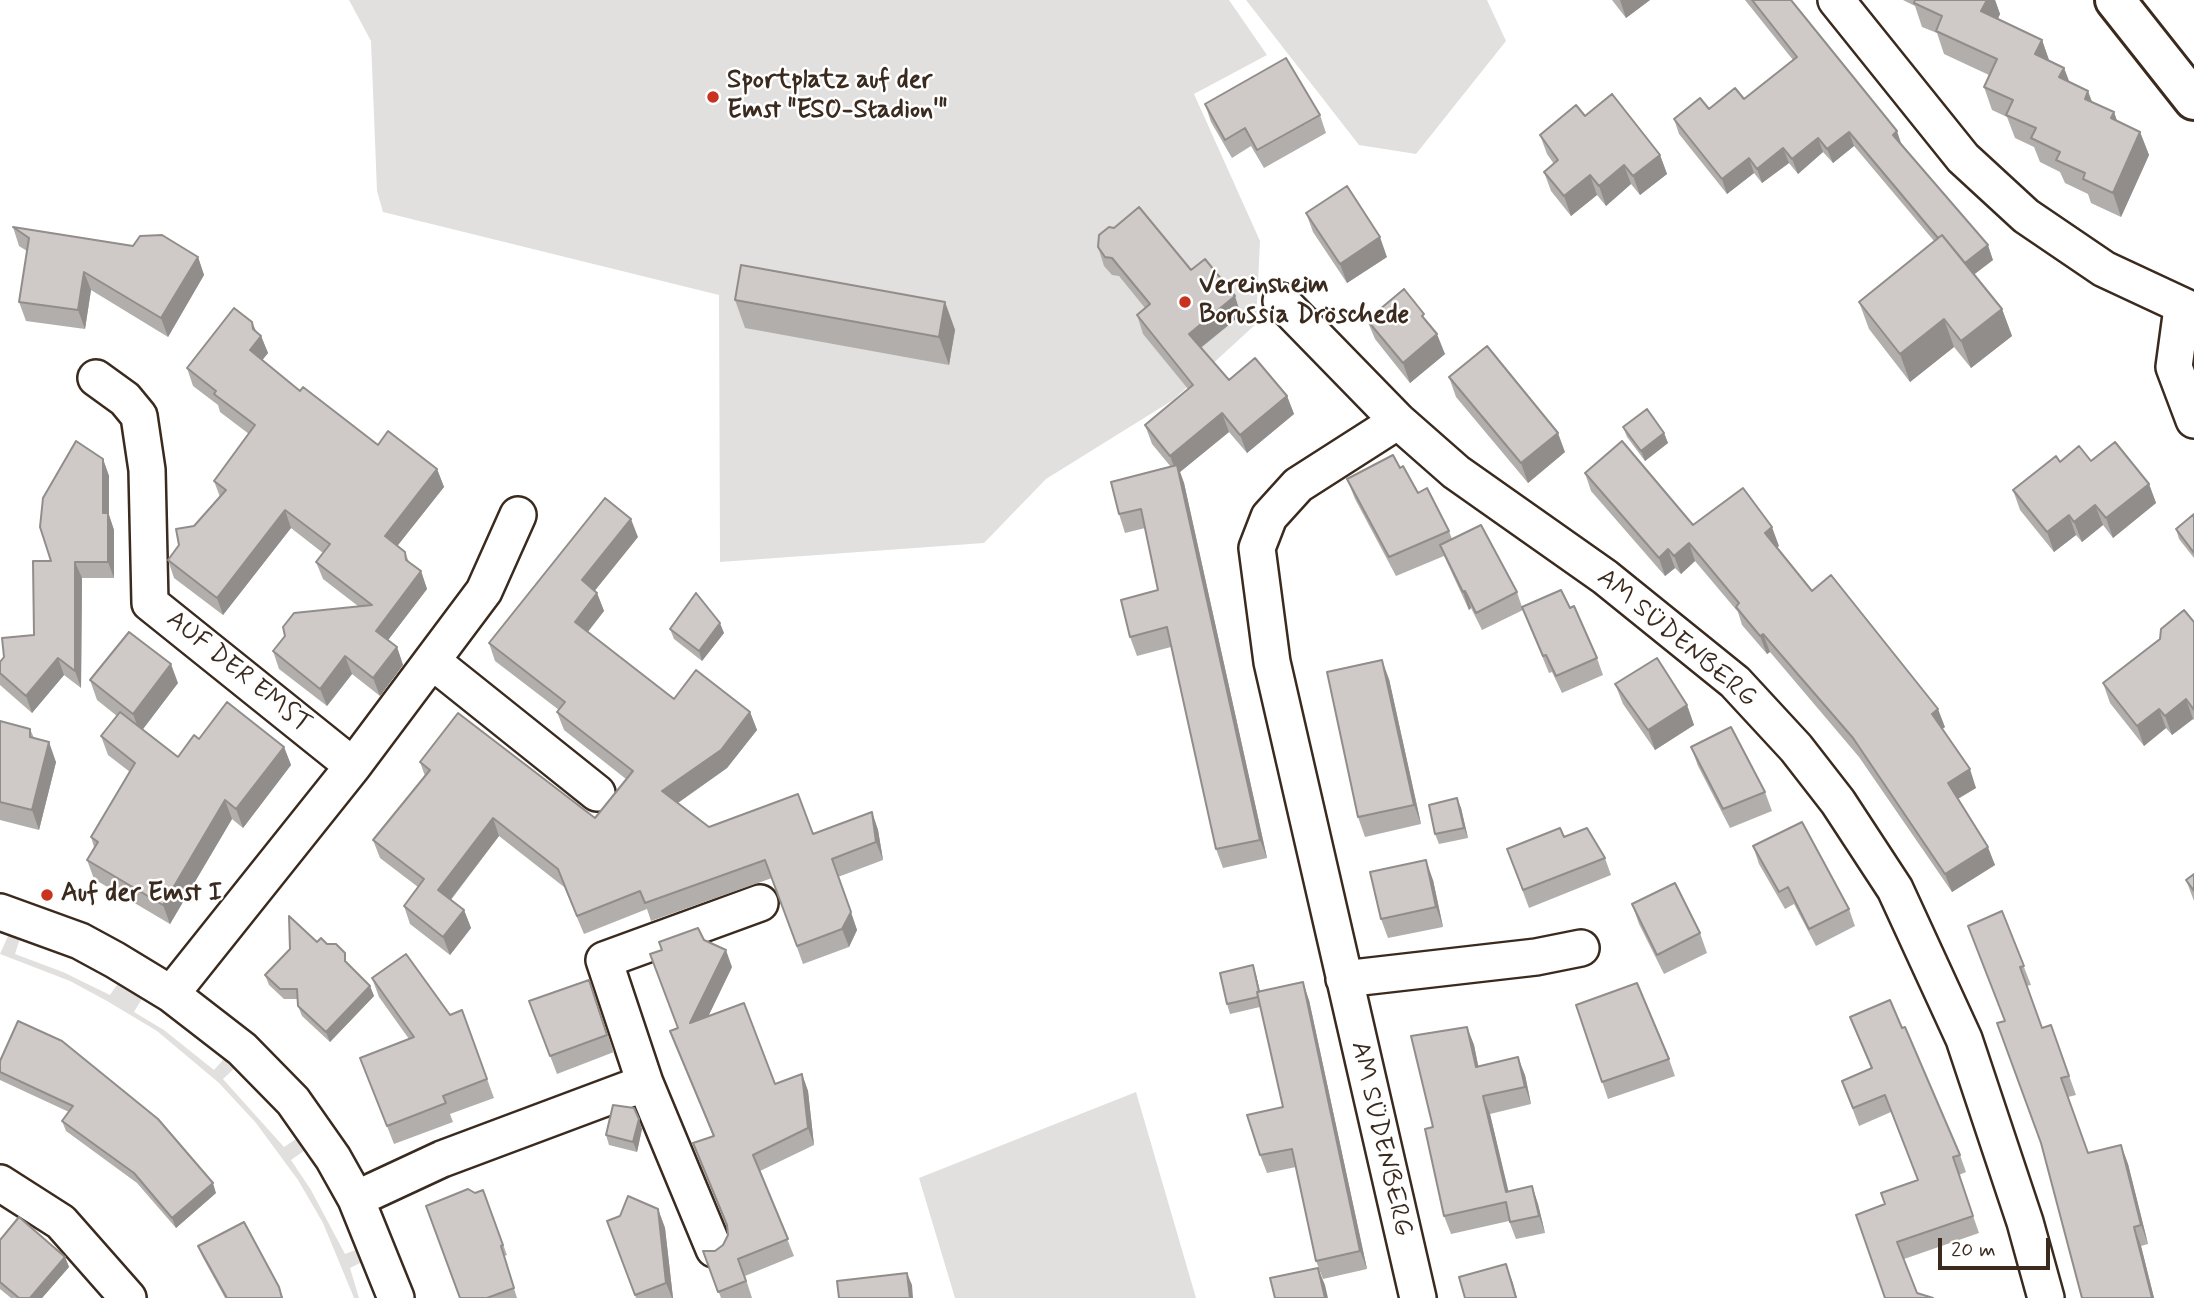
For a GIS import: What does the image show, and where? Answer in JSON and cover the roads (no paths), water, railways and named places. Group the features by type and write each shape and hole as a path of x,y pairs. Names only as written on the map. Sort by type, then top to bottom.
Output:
{"street":[{"path":"1836,0 1963,158 2026,216 2104,270 2188,309 2174,367 2194,421"},
{"path":"2115,0 2194,100"},
{"name":"AM SÜDENBERG","path":"1281,301 1398,421 1456,472 1605,577 1735,682 1796,748 1838,802 1895,889 1964,1039 2025,1222 2046,1298"},
{"name":"AUF DER EMST","path":"96,378 125,399 139,416 147,470 150,603 353,766"},
{"name":"AM SÜDENBERG","path":"1398,421 1298,485 1269,517 1257,548 1272,662 1418,1298"},
{"path":"171,994 353,766 484,591 518,515"},
{"path":"432,661 597,793"},
{"path":"714,1250 645,1083 604,960 760,903"},
{"path":"0,912 79,941 171,994 242,1049 293,1101 333,1158 356,1199 396,1298"},
{"path":"1344,979 1536,957 1581,947"},
{"path":"356,1199 442,1159 645,1083"},
{"path":"0,1183 61,1222 128,1298"}],"place":[{"name":"Sportplatz auf der Emst \"ESO-Stadion'\"","path":"713,97"},
{"name":"Vereinsheim Borussia Dröschede","path":"1185,302"},
{"name":"Auf der Emst I","path":"47,895"}]}
